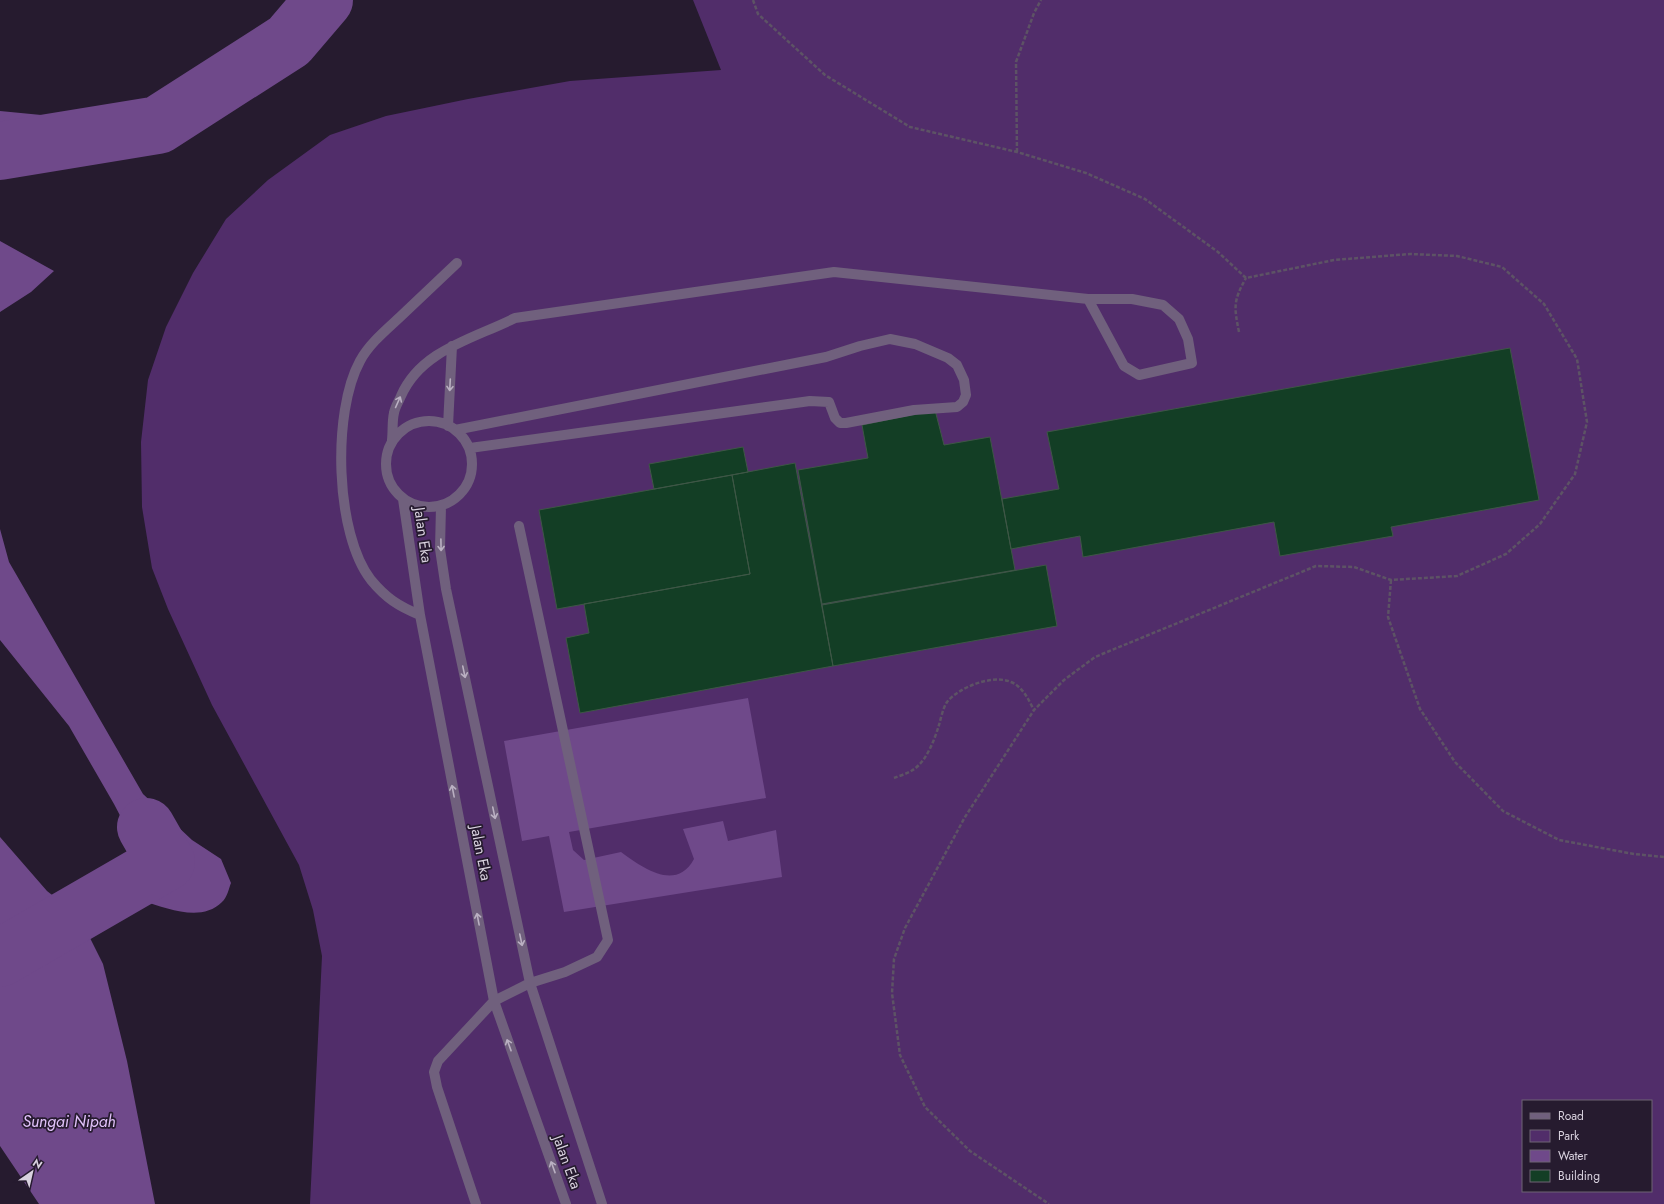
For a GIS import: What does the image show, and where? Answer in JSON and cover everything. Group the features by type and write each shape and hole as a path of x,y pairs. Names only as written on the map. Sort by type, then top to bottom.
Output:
{"street":[{"path":"420,615 396,605 371,579 356,553 346,512 340,469 341,430 350,388 360,362 375,340 457,263"},
{"name":"Jalan Eka","path":"470,448 471,470 466,485 455,498 441,506 421,507 403,499 392,487 386,471 386,455 392,440 394,412 405,387 417,370 438,353 452,346 515,318 834,272 1088,299 1132,299 1163,305 1179,319 1188,339 1192,363 1139,375 1124,366 1088,299"},
{"path":"392,440 404,428 419,422 435,422 452,428 470,448 810,401 828,402 835,418 840,423 846,423 914,410 957,407 963,402 966,395 962,375 957,366 948,358 915,344 890,339 860,346 826,357 452,428"},
{"path":"452,346 452,428"},
{"name":"Jalan Eka","path":"403,499 420,615 494,1001 566,1204"},
{"name":"Jalan Eka","path":"441,506 440,549 446,589 530,983 602,1204"},
{"path":"476,1204 437,1087 434,1072 438,1061 494,1001 530,983 565,972 597,957 608,940 519,526"}],"path":[{"path":"753,0 758,14 825,75 910,127 1018,152 1086,173 1145,200 1218,252 1246,278"},
{"path":"1018,152 1016,62 1034,13 1041,0"},
{"path":"1049,1204 970,1151 925,1107 900,1055 892,993 894,959 905,928 965,817 1034,710 1064,680 1095,657 1316,566 1354,567 1391,580 1457,576 1506,554 1540,524 1575,474 1587,422 1577,359 1544,304 1502,267 1465,258 1410,254 1334,260 1246,278"},
{"path":"1239,332 1234,310 1238,293 1246,278"},
{"path":"1391,580 1388,617 1420,709 1455,762 1498,806 1503,811 1559,840 1634,854 1664,857"},
{"path":"894,778 912,771 925,758 936,736 947,702 962,691 979,682 996,680 1011,682 1024,691 1034,710"}],"green space":[{"path":"693,0 1664,0 1664,1204 310,1204 322,956 313,910 299,865 212,705 168,609 152,568 142,507 141,442 148,380 166,327 193,273 226,219 268,180 330,135 386,116 468,99 570,81 721,70"}],"water":[{"path":"194,102 150,146 0,170 0,111 93,120"},
{"path":"0,241 54,271 31,292 0,312"},
{"path":"0,529 9,562 143,794 192,840 221,859 231,883 227,896 214,908 204,912 194,913 173,910 143,901 124,869 136,846 114,804 69,726 0,640"},
{"path":"748,698 766,798 569,832 573,850 584,860 621,852 649,870 669,876 678,874 687,869 694,859 683,829 723,821 728,841 776,830 782,877 564,912 549,836 522,841 504,741"},
{"name":"Sungai Nipah","path":"0,837 47,891 79,916 103,964 127,1061 155,1204 39,1204 0,1146"}],"building":[{"path":"1510,348 1539,500 1391,527 1393,536 1280,556 1274,522 1083,557 1080,536 1011,549 1002,499 1059,489 1047,432"},
{"path":"935,410 944,445 990,437 1015,570 822,604 798,470 868,458 862,425"},
{"path":"743,447 748,472 654,489 649,464"},
{"path":"795,463 833,666 580,713 566,638 589,633 584,604 750,574 732,475"},
{"path":"732,475 750,574 557,609 539,510"},
{"path":"1046,565 1057,626 833,666 822,605"}],"waterway":[{"path":"0,151 158,125 289,41 324,0"},
{"path":"0,958 166,862 146,827"}]}
